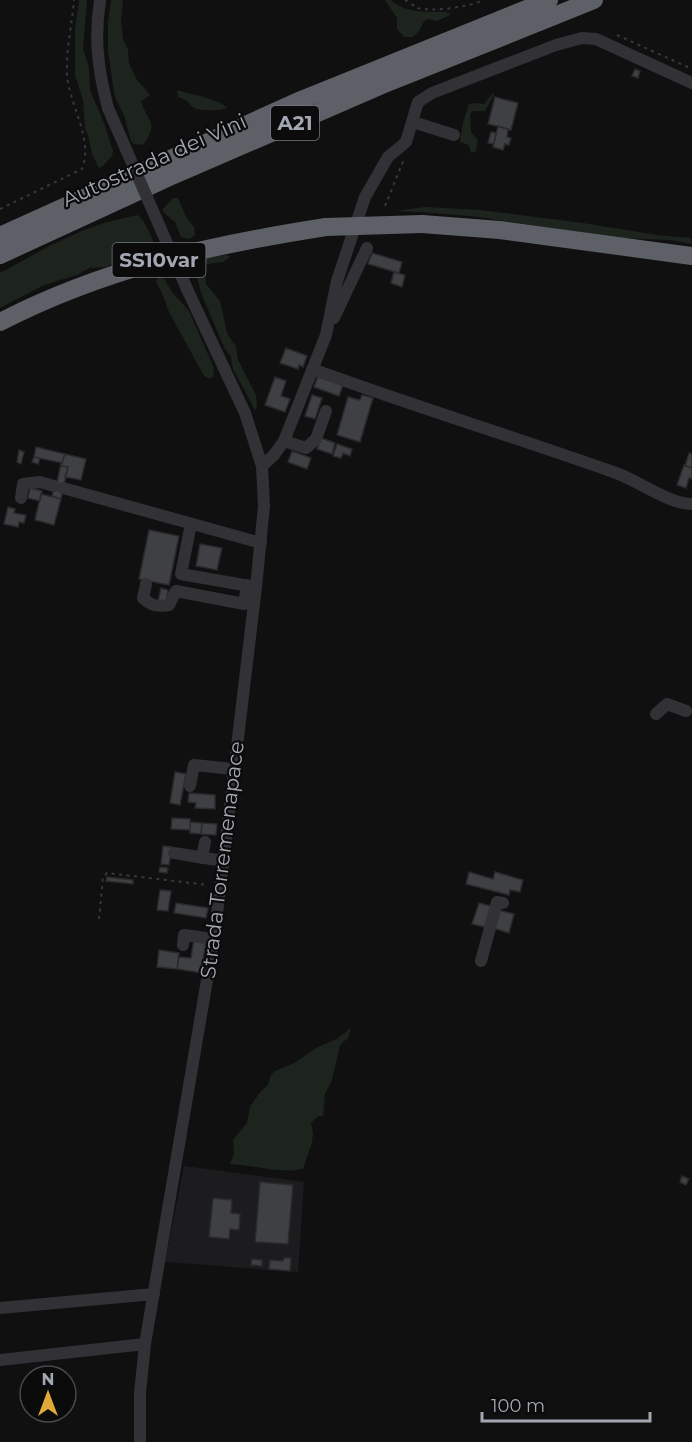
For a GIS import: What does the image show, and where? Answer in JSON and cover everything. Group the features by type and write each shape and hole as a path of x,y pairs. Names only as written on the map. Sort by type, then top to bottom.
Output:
{"highway":[{"name":"Autostrada dei Vini","path":"0,236 301,100 549,0"},
{"name":"Autostrada dei Vini","path":"0,255 167,178 371,90 594,0"},
{"name":"SS10var","path":"0,322 85,283 149,262 245,239 326,227 422,224 500,230 692,256"}],"street":[{"name":"Strada Torremenapace","path":"100,0 97,26 98,53 100,76 108,108 187,289 245,413 262,466 264,506 261,543 252,586 214,939 145,1344 140,1393 140,1442"},
{"path":"326,335 337,281 365,197 388,157 406,142 418,102 432,93 556,45 582,38 596,39 692,83"},
{"path":"412,122 454,135"},
{"path":"262,466 284,441 326,335 367,248"},
{"path":"312,369 619,474 684,504 692,504"},
{"path":"284,441 306,448 316,439 326,411"},
{"path":"21,498 23,484 40,482 261,543"},
{"path":"146,584 143,598 151,605 170,604 177,591 244,604 252,586 181,574 191,524"},
{"path":"656,714 667,704 686,711"},
{"path":"190,786 194,765 233,769"},
{"path":"202,858 205,842"},
{"path":"174,853 223,861"},
{"path":"482,961 497,902 503,903"},
{"path":"183,945 184,935 214,939"},
{"path":"0,1308 154,1294"},
{"path":"0,1360 145,1344"}],"path":[{"path":"0,209 82,169 86,160 85,144 67,76 74,0"},
{"path":"405,0 417,8 471,6 484,0"},
{"path":"385,206 405,157 406,142"},
{"path":"99,919 103,877 107,873 220,886"}],"shaded area":[{"path":"79,0 87,0 83,49 89,67 90,90 113,151 112,156 99,168 92,154 85,128 83,100 75,75 75,29"},
{"path":"111,0 123,0 121,21 129,63 137,80 150,95 141,101 151,122 151,131 143,145 134,144 131,141 124,115 115,97 108,50"},
{"path":"385,0 391,0 409,10 445,12 450,15 437,21 429,19 424,21 413,37 404,37 397,29 397,18"},
{"path":"177,90 211,99 227,108 197,109 178,97"},
{"path":"493,93 485,111 473,111 470,114 471,132 478,140 476,151 471,153 469,145 460,142 468,105 484,104"},
{"path":"173,198 178,198 186,217 194,227 195,235 190,239 181,237 175,222 163,212"},
{"path":"425,207 480,210 583,223 691,238 692,244 670,240 618,238 479,217 395,211"},
{"path":"137,215 149,231 155,250 136,252 106,267 89,268 77,275 44,285 0,308 0,273 84,230"},
{"path":"227,255 230,257 223,262 207,264 205,267 206,284 220,301 227,333 236,347 238,360 256,395 255,410 233,369 231,357 224,347 201,293 196,272 191,265 203,259"},
{"path":"158,277 163,277 172,292 189,311 214,368 213,377 210,379 204,376 169,312 156,282"},
{"path":"351,1028 348,1038 340,1045 332,1080 325,1094 323,1116 318,1116 311,1123 312,1143 303,1169 276,1170 230,1164 234,1154 233,1140 247,1123 250,1107 268,1085 271,1075 316,1048 338,1038"},
{"path":"184,1166 304,1182 298,1272 165,1262"}],"building":[{"path":"635,69 640,71 638,78 632,76"},
{"path":"495,97 518,103 511,130 488,124"},
{"path":"498,126 508,129 507,137 511,138 509,145 505,144 503,150 493,147"},
{"path":"491,132 496,133 494,144 488,143"},
{"path":"372,253 402,262 399,273 368,264"},
{"path":"394,272 405,275 402,287 391,283"},
{"path":"286,348 307,356 303,367 299,365 298,369 280,363"},
{"path":"318,376 343,385 339,396 314,387"},
{"path":"275,377 286,381 281,396 290,399 285,412 265,405"},
{"path":"312,395 322,398 315,419 305,416"},
{"path":"362,395 373,398 360,442 337,435 348,397 360,400"},
{"path":"321,438 335,443 332,454 317,449"},
{"path":"337,444 352,449 350,456 343,453 341,458 333,456"},
{"path":"36,447 65,454 62,463 34,457"},
{"path":"19,450 24,452 21,464 17,462"},
{"path":"292,451 311,458 307,469 288,462"},
{"path":"689,453 692,454 692,468 685,466"},
{"path":"65,454 86,459 81,480 65,477 68,467 61,466"},
{"path":"34,457 40,458 38,464 32,462"},
{"path":"61,463 61,466 68,467 63,490 57,482"},
{"path":"684,465 692,468 692,479 689,478 686,488 677,485"},
{"path":"30,488 42,491 40,501 28,498"},
{"path":"54,488 63,490 61,499 52,496"},
{"path":"41,494 61,499 54,525 35,520"},
{"path":"8,507 15,509 14,513 26,515 24,523 19,522 18,527 4,524"},
{"path":"149,530 179,536 169,585 139,579"},
{"path":"200,544 222,548 217,570 196,566"},
{"path":"161,588 168,590 166,602 158,601"},
{"path":"175,772 186,774 180,805 170,803"},
{"path":"189,793 215,795 215,809 195,808 196,803 188,802"},
{"path":"172,818 190,819 190,830 171,829"},
{"path":"190,822 202,823 201,834 190,833"},
{"path":"202,823 217,824 216,835 201,834"},
{"path":"163,846 172,847 169,865 161,864"},
{"path":"160,867 168,868 167,873 159,872"},
{"path":"469,872 493,879 495,872 523,880 520,892 510,890 509,895 466,884"},
{"path":"107,877 133,880 133,884 106,881"},
{"path":"160,890 171,891 168,911 157,910"},
{"path":"176,903 208,908 206,918 174,913"},
{"path":"479,903 491,906 485,927 472,924"},
{"path":"498,910 514,914 509,933 493,928"},
{"path":"194,939 206,941 201,973 177,969 179,957 191,958"},
{"path":"159,950 179,953 177,969 157,967"},
{"path":"682,1176 689,1179 686,1185 680,1182"},
{"path":"260,1182 293,1185 288,1244 255,1242"},
{"path":"213,1198 232,1200 231,1213 240,1214 239,1230 230,1229 229,1239 209,1237"},
{"path":"284,1258 291,1258 290,1271 269,1269 270,1260 283,1261"},
{"path":"252,1259 262,1260 262,1266 251,1265"}]}
